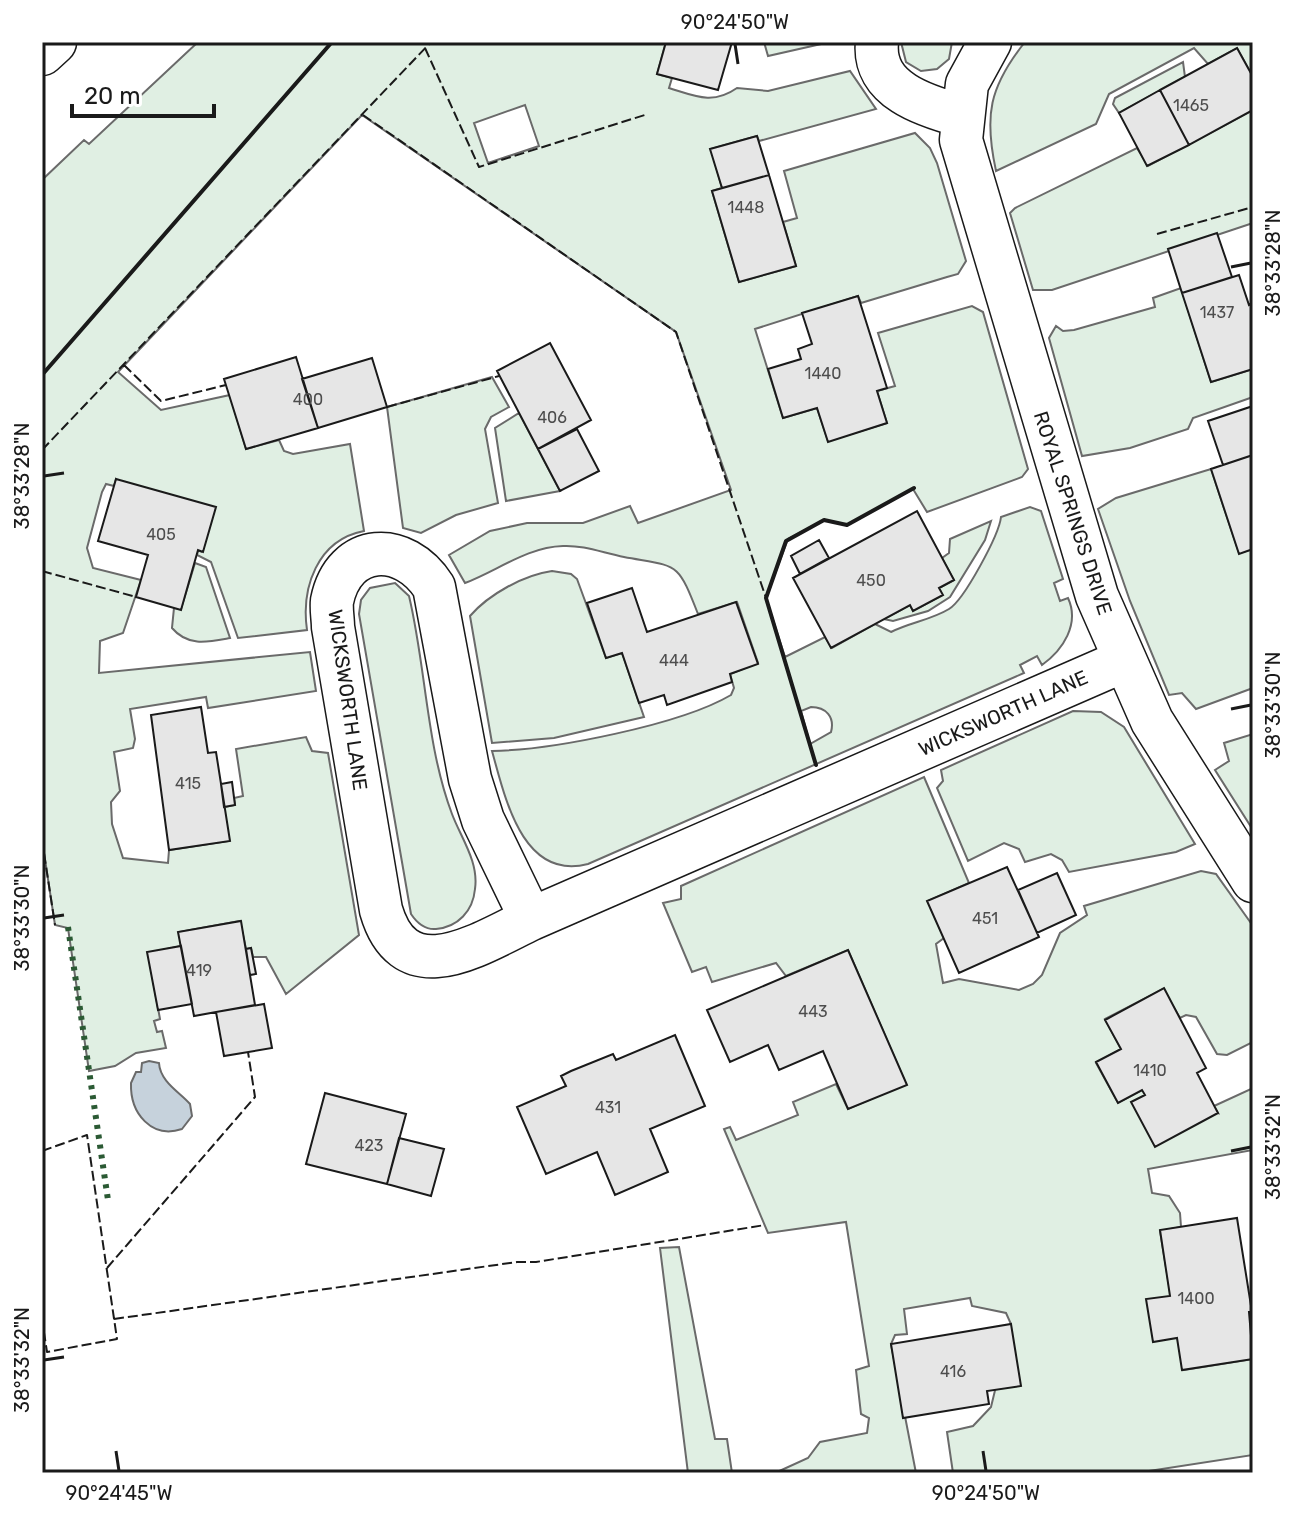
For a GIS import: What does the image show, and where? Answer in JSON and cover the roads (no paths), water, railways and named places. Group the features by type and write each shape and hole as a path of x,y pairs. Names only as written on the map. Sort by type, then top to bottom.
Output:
{"highway":[{"path":"42,53 54,42"}],"street":[{"path":"877,42 876,53 884,72 898,91 915,101 962,116"},
{"name":"ROYAL SPRINGS DRIVE","path":"990,42 967,84 961,140 1086,563 1123,661 1152,721 1253,881"},
{"name":"WICKSWORTH LANE","path":"531,919 483,820 470,779 434,587 421,568 400,555 379,553 357,561 343,576 332,601 333,627 381,910 394,942 411,953 431,957 473,947 1123,661"}]}
